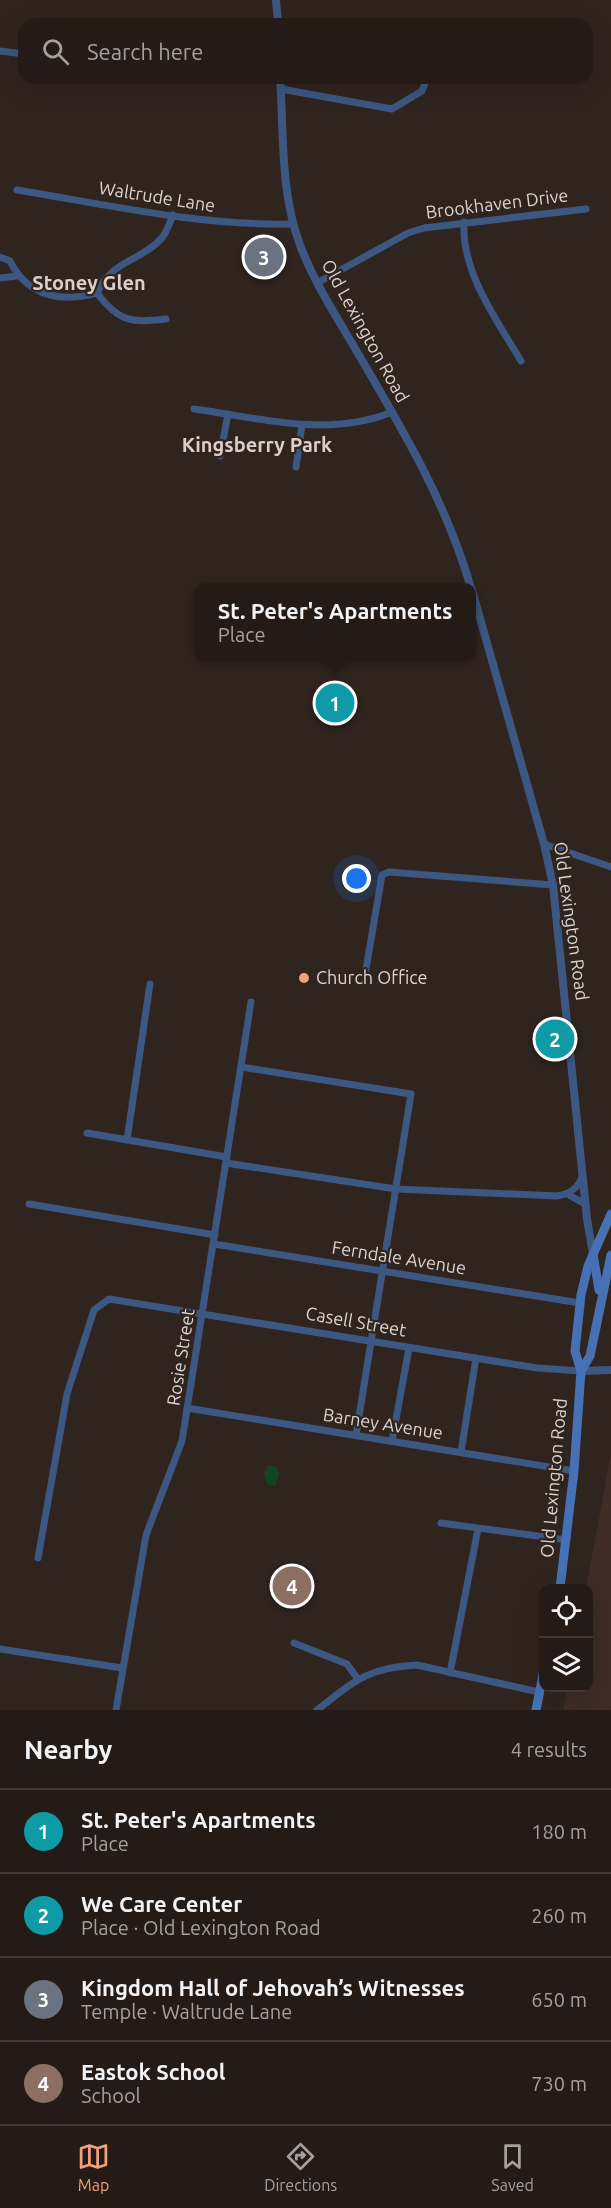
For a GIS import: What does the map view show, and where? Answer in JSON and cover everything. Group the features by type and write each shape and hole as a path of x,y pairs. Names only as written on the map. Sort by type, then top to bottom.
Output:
{"main road":[{"path":"599,1307 599,1282 593,1254 611,1214"},
{"name":"Old Lexington Road","path":"561,1584 574,1471 581,1371 575,1351 580,1303 593,1254"},
{"path":"599,1307 611,1255"},
{"name":"Old Lexington Road","path":"581,1371 590,1356 599,1307"},
{"path":"536,1710 539,1692"}],"street":[{"path":"276,0 278,18"},
{"path":"0,51 18,53"},
{"name":"Old Lexington Road","path":"280,84 284,178 293,224 317,283 437,492 457,540 469,583"},
{"path":"280,89 392,109 422,91 425,84"},
{"name":"Waltrude Lane","path":"17,190 173,215 255,225 293,224"},
{"name":"Brookhaven Drive","path":"317,283 408,233 424,228 586,208"},
{"path":"0,256 10,261 17,276 47,294 61,299 97,293 110,271 158,242 166,232 173,215"},
{"path":"464,222 466,251 480,287 521,360"},
{"path":"0,278 17,276"},
{"path":"97,293 118,316 127,320 166,319"},
{"path":"194,409 302,425 352,424 392,412"},
{"path":"220,456 228,414"},
{"path":"296,467 302,425"},
{"name":"Old Lexington Road","path":"476,606 544,844 553,885 585,1204 593,1254"},
{"path":"544,844 611,867"},
{"path":"364,975 382,875 389,872 553,885"},
{"path":"127,1140 150,984"},
{"name":"Rosie Street","path":"116,1710 146,1535 178,1457 203,1313 251,1002"},
{"path":"241,1067 411,1094 356,1435"},
{"path":"87,1133 396,1189 567,1194 585,1204"},
{"path":"567,1194 580,1182 583,1174"},
{"path":"29,1204 215,1235"},
{"name":"Ferndale Avenue","path":"214,1244 580,1303"},
{"name":"Casell Street","path":"38,1558 67,1394 97,1305 109,1299 537,1368 581,1371 611,1370"},
{"path":"392,1441 410,1348"},
{"path":"461,1452 476,1358"},
{"name":"Barney Avenue","path":"187,1408 574,1471"},
{"path":"441,1523 567,1540"},
{"path":"450,1673 478,1529"},
{"path":"294,1643 347,1664 357,1678"},
{"path":"0,1649 122,1668"},
{"path":"317,1710 357,1678 398,1666 417,1665 539,1692"}],"shaded area":[{"path":"611,1454 611,1710 563,1710 566,1692 593,1692 593,1584 587,1584"}],"green space":[{"path":"268,1465 277,1467 279,1474 275,1487 267,1484 264,1473"}],"place":[{"name":"Kingdom Hall of Jehovah’s Witnesses","path":"264,257"},
{"name":"St. Peter's Apartments","path":"335,703"},
{"name":"Church Office","path":"304,978"},
{"name":"We Care Center","path":"555,1039"},
{"name":"Eastok School","path":"292,1586"}],"district":[{"name":"Stoney Glen","path":"89,283"},
{"name":"Kingsberry Park","path":"257,445"}]}
